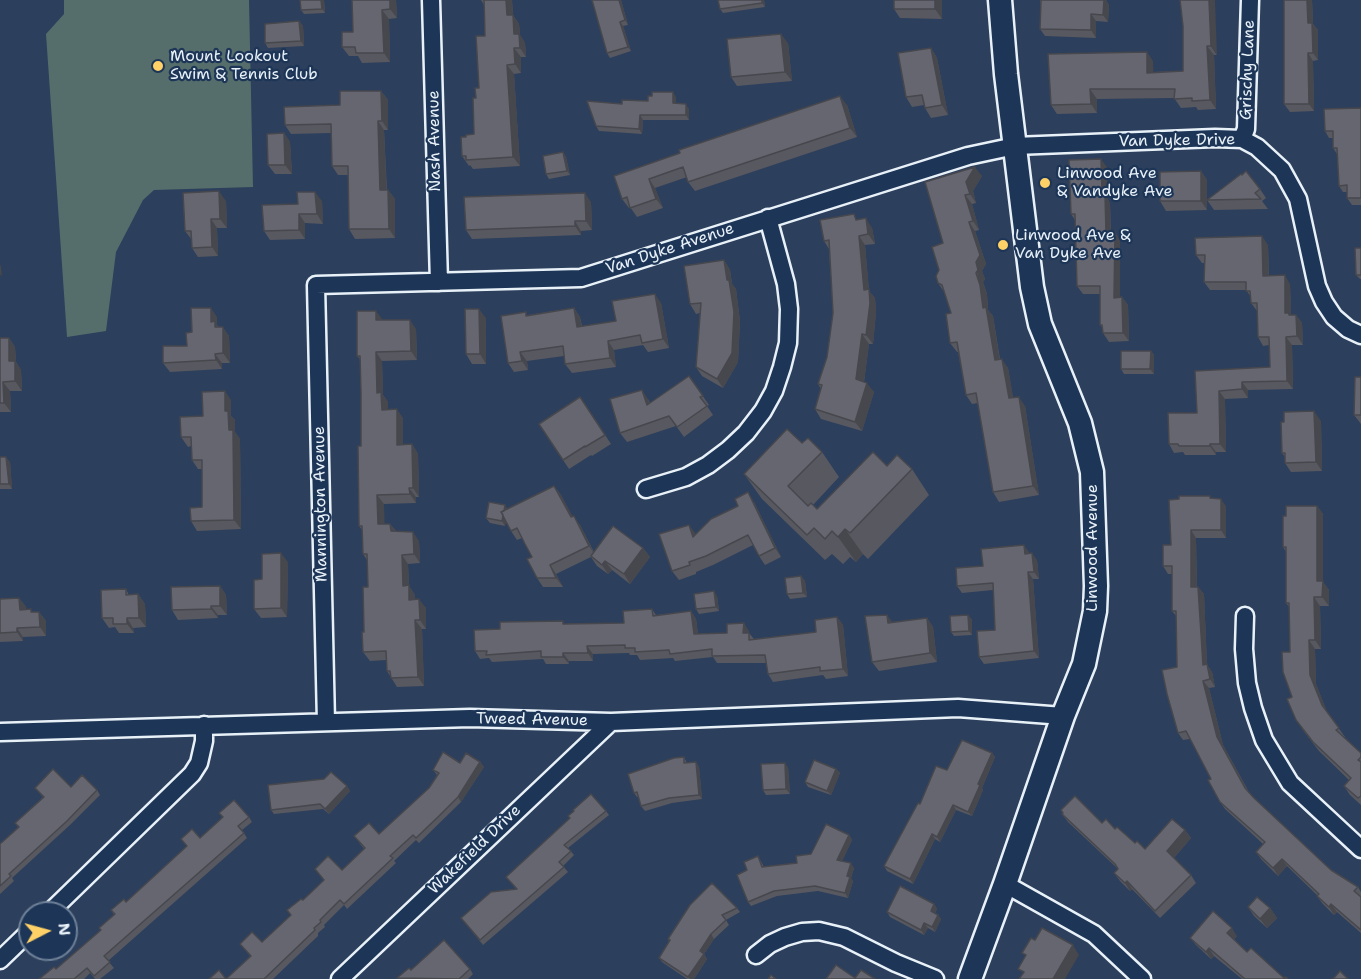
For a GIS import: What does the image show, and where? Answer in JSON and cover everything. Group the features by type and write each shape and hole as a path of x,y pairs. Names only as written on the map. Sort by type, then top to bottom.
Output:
{"main road":[{"name":"Linwood Avenue","path":"970,979 1083,664 1095,611 1096,586 1095,498 1092,472 1080,423 1040,324 1032,287 1001,28 1000,0"}],"street":[{"name":"Nash Avenue","path":"432,0 439,282"},
{"name":"Grischy Lane","path":"1242,139 1246,129 1250,0"},
{"name":"Van Dyke Drive","path":"1015,146 1215,138 1242,139 1257,147 1270,157 1291,184 1298,199 1317,286 1324,302 1334,317 1348,329 1361,335"},
{"name":"Van Dyke Avenue","path":"316,285 581,278 968,156 1015,146"},
{"path":"646,489 686,477 708,465 728,450 746,433 763,411 774,391 788,343 789,309 786,284 768,218"},
{"name":"Mannington Avenue","path":"316,285 326,722"},
{"path":"1245,616 1244,650 1247,683 1264,740 1290,783 1361,849"},
{"name":"Tweed Avenue","path":"0,732 470,718 611,722 958,708 1063,716"},
{"name":"Wakefield Drive","path":"340,979 611,722"},
{"path":"61,901 192,774 199,763 204,741 204,725"},
{"path":"1005,884 1094,934 1142,979"},
{"path":"756,955 785,936 819,931 844,937 896,963 935,979"},
{"path":"0,960 18,943"}],"green space":[{"name":"Mount Lookout Swim & Tennis Club","path":"64,0 249,0 253,187 154,190 143,200 116,252 106,331 67,337 46,34 64,14"}],"building":[{"path":"300,0 321,0 322,9 301,10"},
{"path":"352,0 390,0 390,9 382,10 384,53 356,53 355,47 342,47 342,32 353,32"},
{"path":"484,0 506,0 507,15 513,15 514,34 519,34 520,48 514,48 515,64 507,65 513,157 466,160 466,156 462,156 461,137 474,134 473,98 476,98 475,88 479,88 476,36 485,36"},
{"path":"592,0 619,0 625,20 620,22 628,47 607,53"},
{"path":"718,0 762,0 762,3 720,9"},
{"path":"894,0 935,0 935,9 894,9"},
{"path":"1041,0 1104,0 1103,15 1091,14 1091,30 1040,29"},
{"path":"1180,0 1209,0 1211,46 1207,46 1210,100 1174,99 1175,89 1090,89 1091,104 1051,105 1048,54 1147,52 1147,73 1183,71 1183,26"},
{"path":"1284,0 1307,0 1308,23 1312,23 1313,53 1308,53 1309,104 1284,104"},
{"path":"299,21 301,41 265,43 265,24"},
{"path":"781,34 785,72 731,77 727,39"},
{"path":"931,48 942,105 925,108 922,95 906,97 898,53"},
{"path":"340,91 381,91 382,121 378,121 380,190 388,190 389,229 349,229 348,166 332,166 331,124 285,125 284,107 340,105"},
{"path":"652,92 673,92 673,103 686,104 686,115 640,115 639,129 596,126 587,101 622,104 622,100 648,101 648,96 652,96"},
{"path":"840,96 850,128 688,182 683,167 649,179 656,199 630,208 627,197 622,199 614,176 680,153 679,150"},
{"path":"1361,108 1361,198 1347,198 1347,185 1339,186 1337,148 1333,148 1333,131 1325,131 1324,109"},
{"path":"284,133 285,165 268,165 267,134"},
{"path":"563,152 567,171 546,174 543,156"},
{"path":"1101,159 1106,232 1115,232 1114,298 1122,297 1123,333 1103,333 1102,325 1100,325 1100,286 1077,286 1075,214 1071,214 1069,160"},
{"path":"975,167 966,182 970,194 965,195 973,221 969,222 980,255 976,262 978,270 976,273 983,308 986,307 995,360 1002,359 1009,398 1019,397 1033,486 993,492 976,393 966,395 957,342 950,343 946,314 951,313 942,285 938,283 936,276 939,270 932,247 943,243 925,182"},
{"path":"1201,171 1201,201 1160,201 1160,172"},
{"path":"1246,171 1260,189 1255,193 1261,199 1207,200 1242,175"},
{"path":"219,191 220,219 211,219 212,247 192,248 191,231 185,231 183,193"},
{"path":"297,192 315,192 317,214 299,214 299,230 264,231 262,205 298,204"},
{"path":"585,193 586,221 575,221 575,226 466,230 464,197"},
{"path":"854,214 856,220 866,218 868,234 859,236 864,290 869,289 870,303 866,335 862,334 856,379 867,383 855,422 815,409 822,385 818,384 827,357 833,313 829,240 824,241 820,220"},
{"path":"1262,236 1263,276 1285,275 1285,313 1296,315 1297,336 1286,337 1287,381 1242,382 1242,389 1219,391 1220,444 1179,446 1169,444 1168,413 1197,413 1195,371 1270,367 1269,337 1258,337 1257,303 1251,303 1250,291 1246,291 1246,282 1204,282 1205,255 1196,255 1195,238"},
{"path":"1355,248 1361,248 1361,275 1356,275"},
{"path":"724,260 734,312 732,353 717,379 696,367 701,303 690,304 684,266"},
{"path":"655,294 663,339 642,343 640,335 608,341 610,358 565,364 563,346 520,352 522,361 508,363 501,316 526,312 526,316 574,308 577,327 616,321 612,301"},
{"path":"191,308 211,308 211,322 215,321 215,327 223,327 223,353 215,354 216,360 163,363 163,346 187,346 186,333 192,332"},
{"path":"465,309 479,309 480,354 466,354"},
{"path":"357,311 376,311 376,320 410,320 411,351 376,352 377,393 381,392 382,410 397,409 397,445 412,444 413,488 409,488 410,494 377,495 378,524 390,524 391,531 413,532 414,554 402,555 403,586 409,585 409,600 419,599 420,620 415,620 418,677 391,678 390,671 387,671 386,651 363,652 363,587 368,587 367,554 363,554 362,526 359,526 358,446 361,446 361,393 360,356 357,356"},
{"path":"0,338 9,338 9,361 15,361 15,381 3,382 4,403 0,403"},
{"path":"1121,351 1151,351 1150,369 1121,369"},
{"path":"689,376 707,406 677,427 669,416 620,433 610,399 642,390 647,405"},
{"path":"1355,377 1361,377 1361,415 1354,415"},
{"path":"225,391 225,411 228,411 229,430 233,430 234,520 191,521 190,508 202,507 202,460 192,460 191,437 181,437 180,417 203,416 202,392"},
{"path":"580,397 605,435 563,460 539,424"},
{"path":"1314,411 1316,462 1285,463 1285,453 1282,453 1281,422 1284,422 1284,412"},
{"path":"787,429 802,443 808,438 822,452 788,486 808,506 811,503 817,509 873,452 887,466 897,455 912,469 850,533 845,529 838,537 832,531 825,539 814,528 807,535 744,474"},
{"path":"0,457 6,457 9,484 0,484"},
{"path":"554,486 571,517 574,516 589,546 550,565 556,578 537,578 527,559 532,557 517,528 511,531 501,512"},
{"path":"748,492 775,548 759,556 748,535 689,562 690,565 672,571 659,534 689,525 693,537 711,519 738,506 735,499"},
{"path":"1179,496 1210,496 1210,498 1221,499 1221,530 1191,530 1191,587 1198,587 1203,665 1207,664 1210,679 1203,681 1217,737 1245,788 1254,798 1331,870 1358,887 1354,891 1361,897 1361,930 1331,904 1329,907 1317,896 1319,894 1282,859 1273,868 1256,852 1265,842 1220,802 1208,780 1211,779 1186,731 1178,733 1162,670 1177,667 1176,611 1172,611 1172,566 1163,566 1163,545 1171,545 1169,500 1179,499"},
{"path":"489,502 505,505 504,511 501,512 502,521 486,518"},
{"path":"1286,506 1317,506 1317,581 1323,581 1322,597 1314,597 1315,640 1309,640 1310,675 1322,705 1339,728 1336,730 1361,753 1358,760 1361,762 1361,796 1358,798 1344,786 1351,778 1313,742 1296,720 1287,699 1292,697 1283,672 1282,652 1290,652 1289,603 1286,603 1286,547 1283,547 1283,516 1286,516"},
{"path":"613,526 643,548 624,574 605,561 602,565 591,556"},
{"path":"1024,545 1025,554 1032,553 1034,572 1028,572 1034,651 979,657 977,631 995,630 993,583 957,586 956,568 983,566 981,549"},
{"path":"281,553 281,608 254,609 254,580 262,579 262,554"},
{"path":"801,576 803,593 787,594 785,578"},
{"path":"220,586 220,606 211,606 211,609 172,610 171,587"},
{"path":"126,589 126,595 138,594 139,618 127,618 127,624 113,624 113,618 102,618 101,590"},
{"path":"714,591 716,607 696,609 694,594"},
{"path":"19,598 20,610 31,609 31,612 39,612 40,627 17,628 17,632 0,633 0,599"},
{"path":"652,609 653,616 691,611 694,634 727,633 727,624 744,623 743,633 749,633 749,640 816,632 815,620 837,617 843,669 820,671 820,667 768,674 765,655 712,656 712,649 670,654 669,650 635,652 635,648 625,648 625,645 587,646 588,653 563,653 563,657 541,657 541,651 486,655 487,651 475,651 474,630 500,629 500,622 624,623 623,611"},
{"path":"887,615 888,623 927,618 930,653 872,662 865,616"},
{"path":"968,615 969,631 951,632 950,616"},
{"path":"962,740 992,753 968,812 953,805 937,837 932,834 910,879 884,866 918,803 920,804 936,766 947,770"},
{"path":"443,752 460,763 466,753 480,762 458,797 416,838 413,835 390,856 393,858 344,904 340,900 320,920 315,930 264,979 226,979 251,956 240,944 252,932 262,942 291,915 287,910 301,899 303,900 324,880 315,869 328,856 342,870 365,848 354,836 369,823 379,834 429,788 439,773 433,770"},
{"path":"684,757 684,763 696,762 699,795 669,798 641,806 628,774 674,758"},
{"path":"814,760 836,769 827,791 805,782"},
{"path":"785,763 786,789 763,790 761,764"},
{"path":"53,769 71,787 82,775 97,790 9,874 11,876 0,886 0,844 19,827 15,823 44,797 35,788"},
{"path":"331,772 347,786 325,809 320,804 271,810 268,785 324,779"},
{"path":"591,794 606,811 564,845 571,851 559,862 564,867 480,940 461,918 491,892 517,889 506,877 570,818 568,816 573,810"},
{"path":"1075,796 1102,823 1106,819 1115,829 1117,827 1145,849 1172,819 1185,830 1167,851 1191,875 1155,911 1127,881 1125,883 1114,873 1118,869 1115,864 1062,814 1061,810"},
{"path":"234,800 249,817 238,826 244,833 104,956 110,962 94,976 87,968 74,979 39,979 65,961 78,961 78,950 115,914 111,910 124,899 126,902 187,846 181,839 192,829 200,838 223,817 219,813"},
{"path":"826,824 849,835 837,860 851,863 845,893 815,886 774,891 748,902 737,875 747,870 744,862 758,856 762,867 797,863 796,856 811,854"},
{"path":"712,883 737,908 722,915 726,920 711,934 700,951 704,954 688,977 659,958 670,940 668,939 690,905"},
{"path":"900,886 934,904 931,911 938,915 932,927 924,923 921,930 887,912"},
{"path":"1257,897 1270,908 1260,919 1248,907"},
{"path":"1213,911 1232,928 1227,933 1247,952 1251,948 1284,978 1288,979 1245,979 1209,948 1206,952 1190,938"},
{"path":"1042,928 1073,945 1053,979 1019,979 1024,972 1018,969 1026,955 1022,953 1031,938 1035,940"},
{"path":"444,940 470,969 459,979 397,978 409,968 411,970"},
{"path":"836,965 855,978 861,970 875,979 826,979"},
{"path":"219,970 226,979 209,979"},
{"path":"1340,971 1348,979 1333,979"}],"place":[{"name":"Mount Lookout Swim & Tennis Club","path":"158,66"},
{"name":"Linwood Ave & Vandyke Ave","path":"1045,183"},
{"name":"Linwood Ave & Van Dyke Ave","path":"1003,245"}]}
